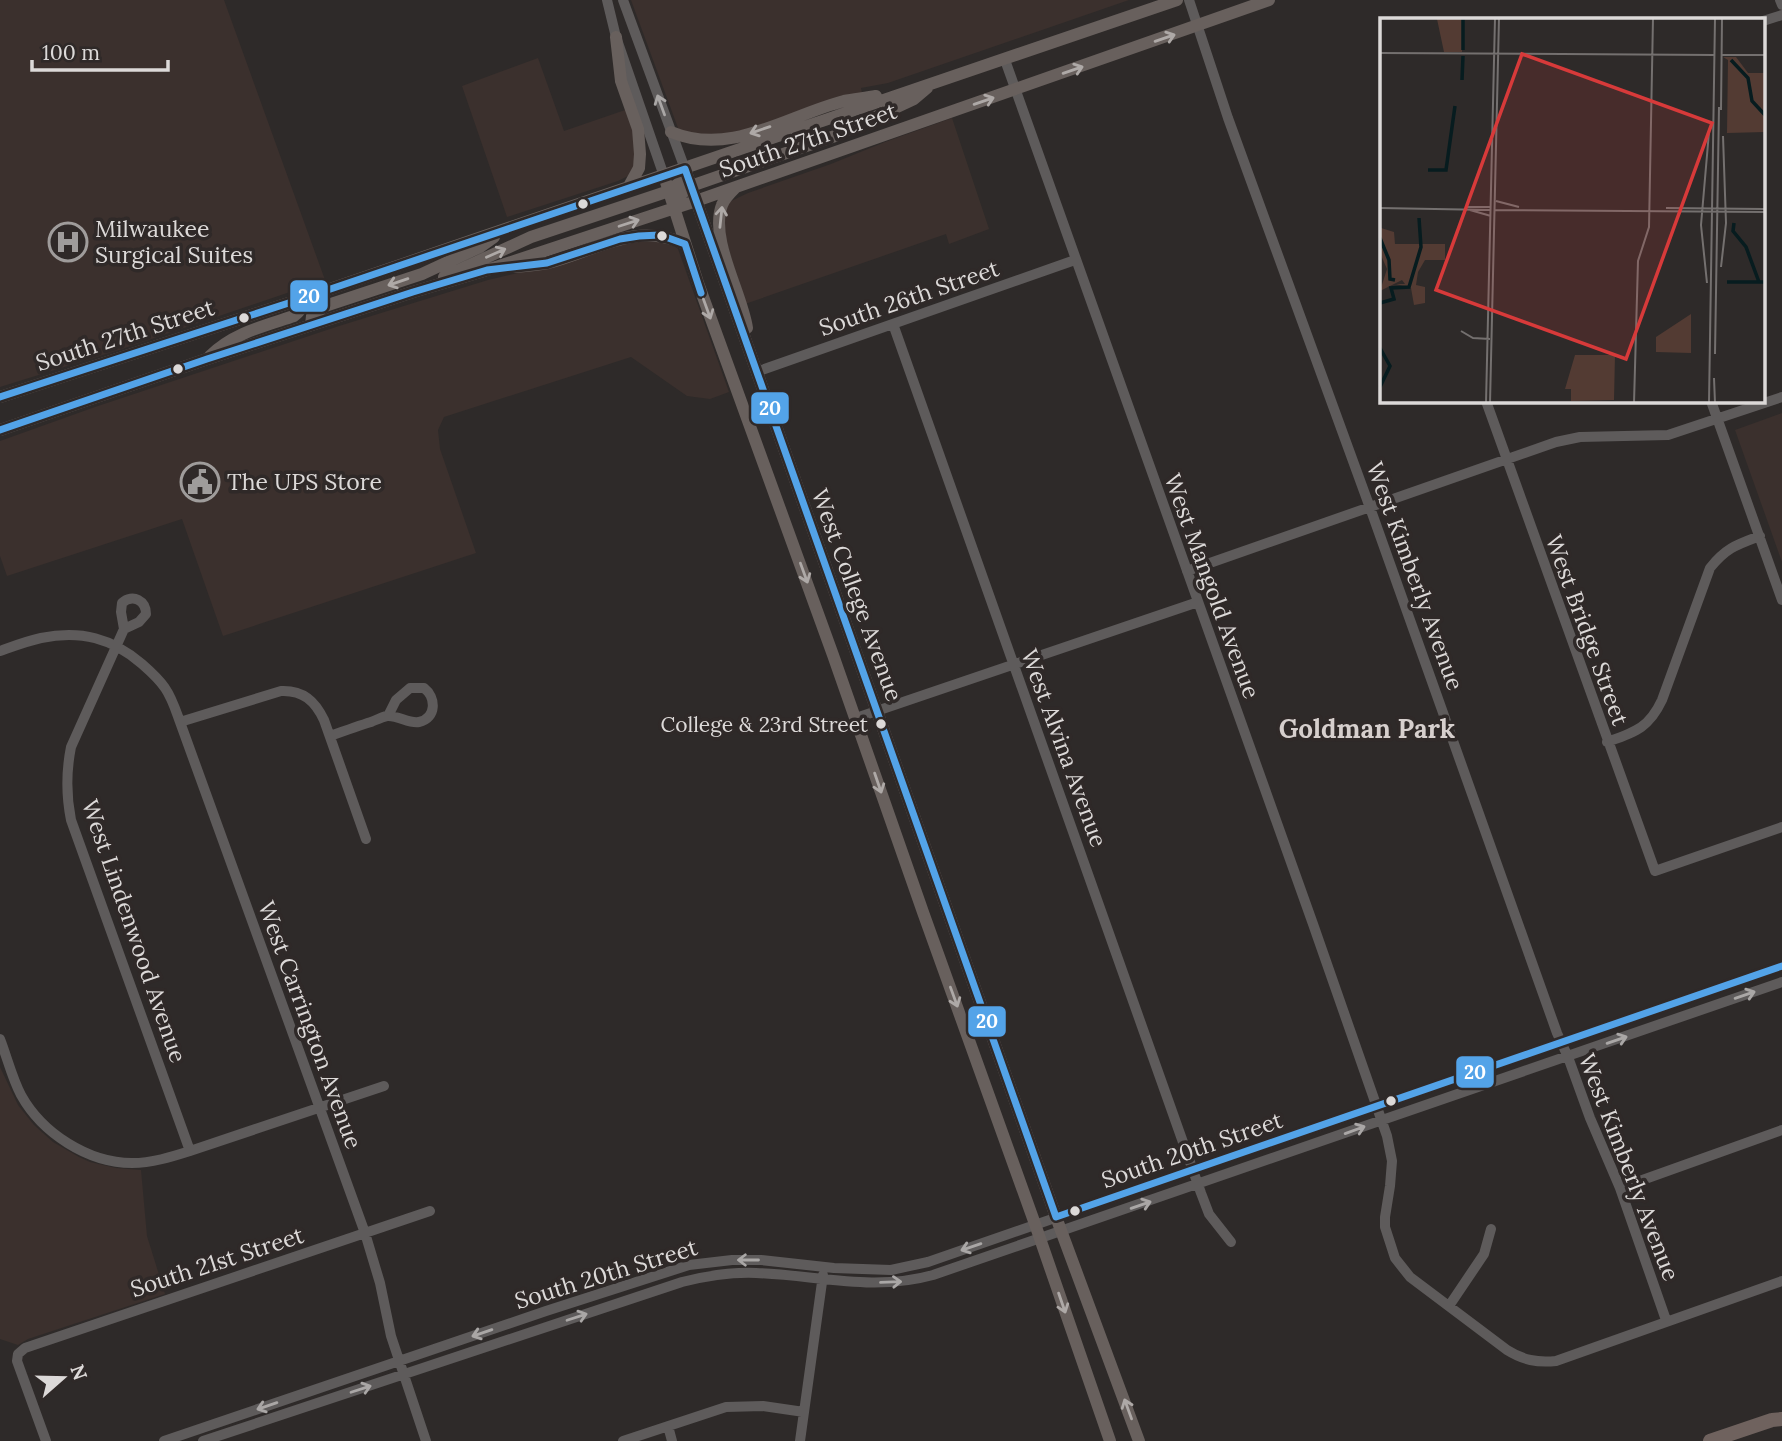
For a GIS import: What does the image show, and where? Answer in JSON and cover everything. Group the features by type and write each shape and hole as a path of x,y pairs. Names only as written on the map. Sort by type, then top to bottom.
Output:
{"highway":[{"path":"1710,1441 1772,1420 1782,1421"},
{"path":"1732,1441 1782,1421"}],"main road":[{"name":"South 27th Street","path":"0,397 301,299 1177,0"},
{"name":"South 27th Street","path":"0,430 311,325 696,201 1269,0"},
{"path":"616,37 621,80 638,129 640,154 639,168 628,188"},
{"path":"674,208 680,195 691,186 835,136 914,99 933,83"},
{"path":"671,132 697,140 722,140 743,136 844,101 904,92"},
{"path":"413,292 531,237 669,191 679,183 685,169"},
{"name":"West College Avenue","path":"685,169 1061,1232 1139,1441"},
{"name":"West College Avenue","path":"664,176 685,244 856,718 1110,1441"},
{"path":"735,187 722,202 719,225 722,250 744,313 751,358"},
{"path":"311,325 312,316 326,306 422,274 480,247 502,230"},
{"path":"487,270 547,263 620,239 639,236 660,235 685,244"},
{"path":"208,359 220,346 239,335 294,316 302,306 301,299"},
{"path":"0,405 19,392"}],"street":[{"name":"West College Avenue","path":"607,0 616,37 664,176"},
{"name":"West College Avenue","path":"623,0 685,169"},
{"name":"West Kimberly Avenue","path":"1189,0 1228,118 1370,506 1560,1042 1620,1188 1666,1320"},
{"path":"1780,0 1782,5"},
{"path":"1764,21 1782,15"},
{"name":"West Mangold Avenue","path":"1004,60 1387,1136 1392,1161 1385,1227 1395,1258 1410,1277 1519,1357 1544,1362 1556,1361 1782,1281"},
{"name":"South 26th Street","path":"756,372 1075,260"},
{"name":"West Alvina Avenue","path":"894,324 1198,1185 1209,1214 1231,1242"},
{"path":"1186,570 1556,442 1580,437 1668,435 1782,397"},
{"name":"West Bridge Street","path":"1486,402 1655,871 1782,827"},
{"path":"1711,402 1782,600"},
{"path":"1607,742 1638,730 1656,713 1710,568 1720,554 1760,536"},
{"path":"856,718 1198,602"},
{"name":"West Lindenwood Avenue","path":"124,629 71,747 67,769 67,801 71,820 190,1151"},
{"path":"0,651 43,637 67,635 92,637 118,646"},
{"name":"West Carrington Avenue","path":"118,646 146,667 165,688 180,722 365,1233 380,1283 391,1336 426,1441"},
{"path":"330,736 388,716 414,722 426,719 433,708 431,695 424,688 410,688 396,700 388,716"},
{"path":"180,722 270,693 290,690 300,693 319,710 366,839"},
{"name":"South 20th Street","path":"164,1441 689,1265 754,1259 825,1267 891,1270 915,1265 1782,966"},
{"name":"South 20th Street","path":"203,1441 704,1276 754,1272 845,1282 890,1283 918,1279 1198,1185 1782,982"},
{"path":"0,1039 3,1053 21,1095 34,1114 59,1137 77,1148 106,1159 128,1163 162,1159 190,1151 384,1086"},
{"path":"1620,1188 1782,1130"},
{"name":"South 21st Street","path":"47,1441 19,1367 18,1354 23,1349 34,1343 430,1211"},
{"path":"1449,1307 1484,1254 1491,1229"},
{"path":"800,1441 825,1267"},
{"path":"623,1441 715,1410 738,1406 763,1406 804,1412"},
{"path":"668,1426 672,1441"}],"shaded area":[{"path":"0,0 224,0 325,280 0,387"},
{"path":"631,0 1129,0 888,83 861,88 862,93 719,137 678,128"},
{"path":"538,58 564,131 628,109 634,128 637,161 630,175 618,181 507,217 462,86"},
{"path":"952,118 989,229 949,244 946,234 745,304 723,230 729,202"},
{"path":"644,239 673,244 678,249 729,392 710,399 687,396 631,357 444,417 438,430 440,449 476,553 223,636 182,519 7,576 0,556 0,441 339,326 617,243"},
{"path":"1782,413 1782,562 1735,430"},
{"path":"0,1067 18,1105 34,1125 53,1142 90,1162 141,1170 147,1236 165,1294 28,1339 18,1345 0,1339"}],"transit line":[{"name":"20","path":"0,397 685,169 1056,1217 1782,966"},
{"name":"20","path":"0,430 413,292 487,270 547,263 620,239 660,235 685,244 701,293"}],"place":[{"name":"Milwaukee Surgical Suites","path":"68,242"},
{"name":"The UPS Store","path":"200,482"},
{"name":"College & 23rd Street","path":"881,724"}],"district":[{"name":"Goldman Park","path":"1367,729"}]}
